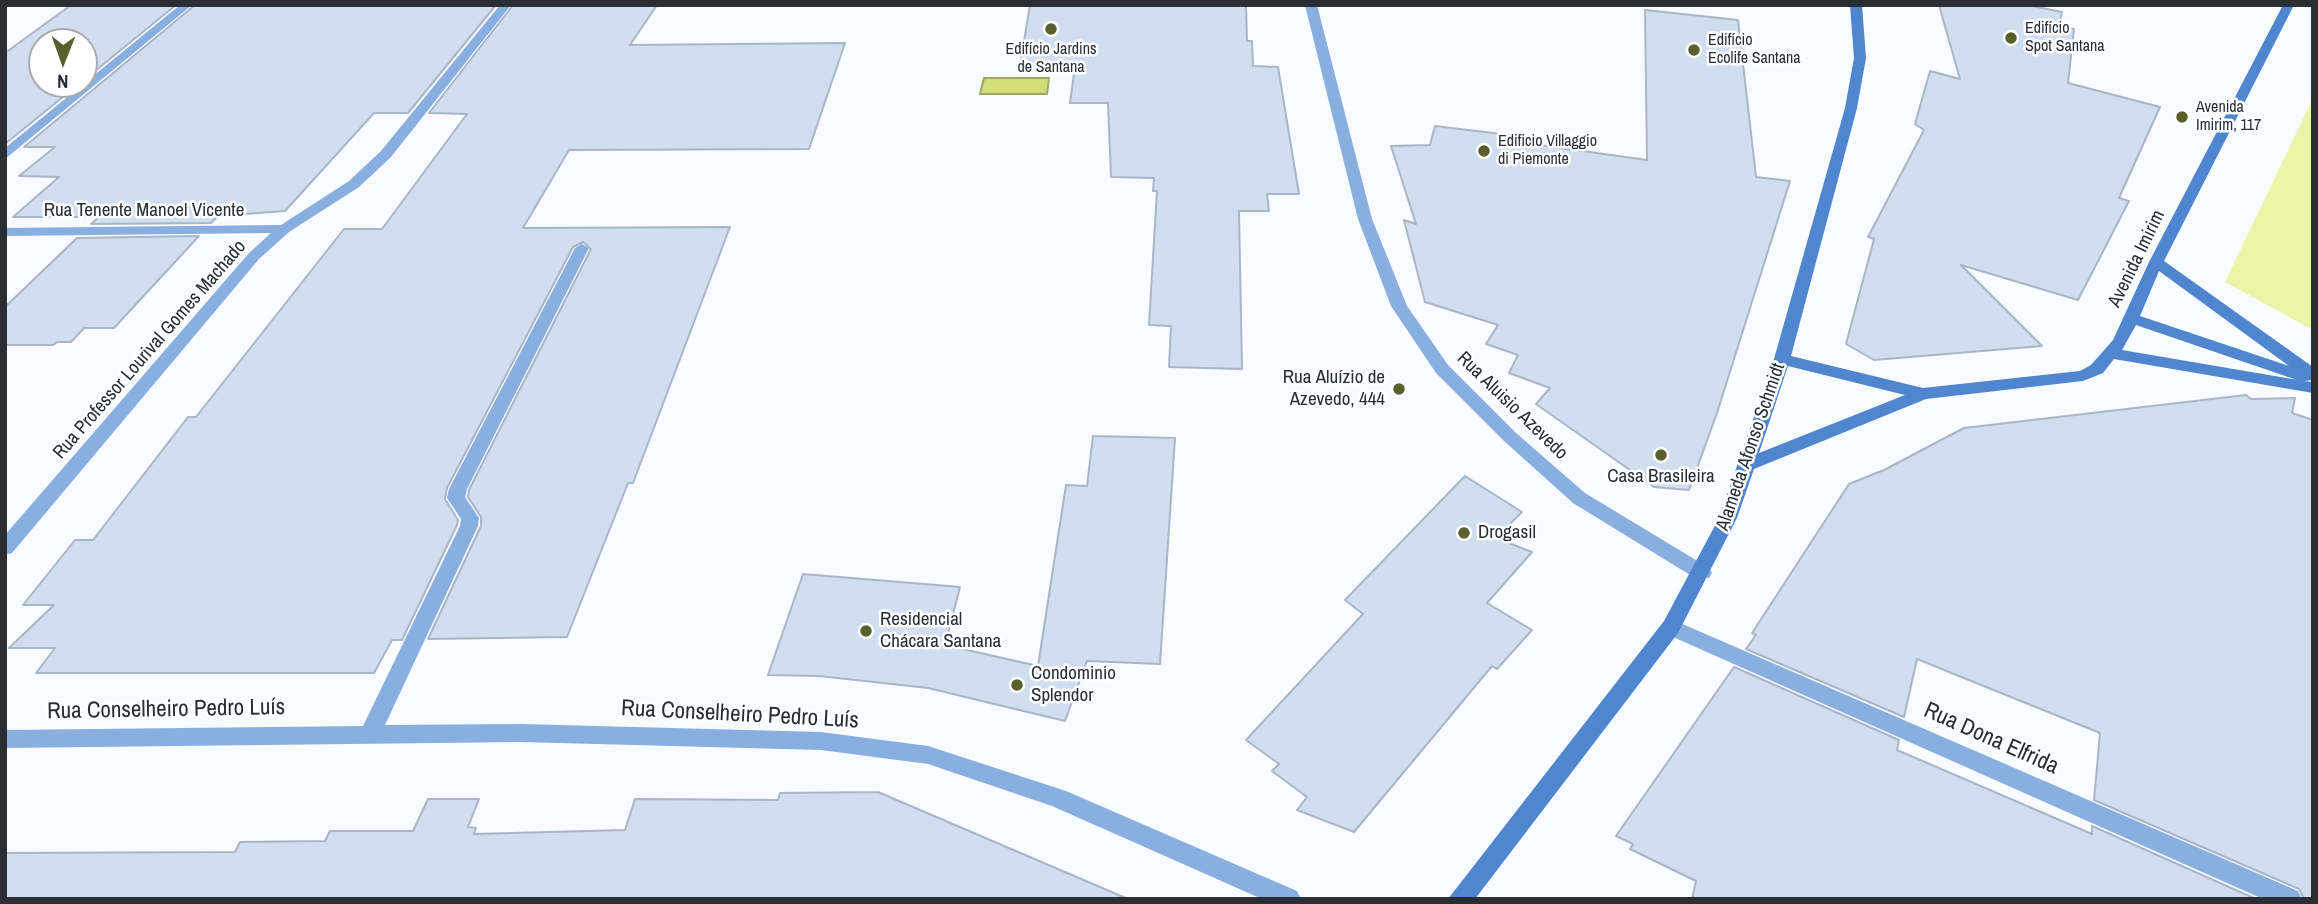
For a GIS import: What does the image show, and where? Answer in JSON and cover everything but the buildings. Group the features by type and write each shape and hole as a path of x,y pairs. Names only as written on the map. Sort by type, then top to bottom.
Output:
{"main road":[{"name":"Alameda Afonso Schmidt","path":"1460,899 1671,627 1702,573 1749,464 1782,359 1851,108 1860,58 1856,5"},
{"name":"Avenida Imirim","path":"1749,464 1923,394 2083,376 2097,369 2112,354 2131,318 2289,5"},
{"path":"2157,262 2313,377"},
{"path":"2131,318 2313,377"},
{"path":"2112,354 2313,388"},
{"name":"Avenida Imirim","path":"1782,359 1923,394"}],"street":[{"path":"5,155 187,5"},
{"name":"Rua Professor Lourival Gomes Machado","path":"5,548 254,256 284,229 337,197 386,154 506,5"},
{"name":"Rua Aluisio Azevedo","path":"1311,5 1365,219 1399,306 1420,338 1442,369 1509,436 1579,498 1702,573"},
{"name":"Rua Tenente Manoel Vicente","path":"5,232 284,229"},
{"path":"370,734 469,526 470,518 456,498 458,489 582,248"},
{"name":"Rua Dona Elfrida","path":"1671,627 2290,899"},
{"name":"Rua Conselheiro Pedro Luís","path":"5,738 521,733 821,741 928,755 1058,798 1289,899"}],"shaded area":[{"path":"984,78 1049,78 1047,94 980,94"},
{"path":"2313,98 2313,330 2225,282"}],"place":[{"name":"Edifício Jardins de Santana","path":"1051,29"},
{"name":"Edifício Spot Santana","path":"2011,38"},
{"name":"Edifício Ecolife Santana","path":"1694,50"},
{"name":"Avenida Imirim, 117","path":"2182,117"},
{"name":"Edificio Villaggio di Piemonte","path":"1484,151"},
{"name":"Rua Aluízio de Azevedo, 444","path":"1399,389"},
{"name":"Casa Brasileira","path":"1661,455"},
{"name":"Drogasil","path":"1464,533"},
{"name":"Residencial Chácara Santana","path":"866,631"},
{"name":"Condominio Splendor","path":"1017,685"}]}
